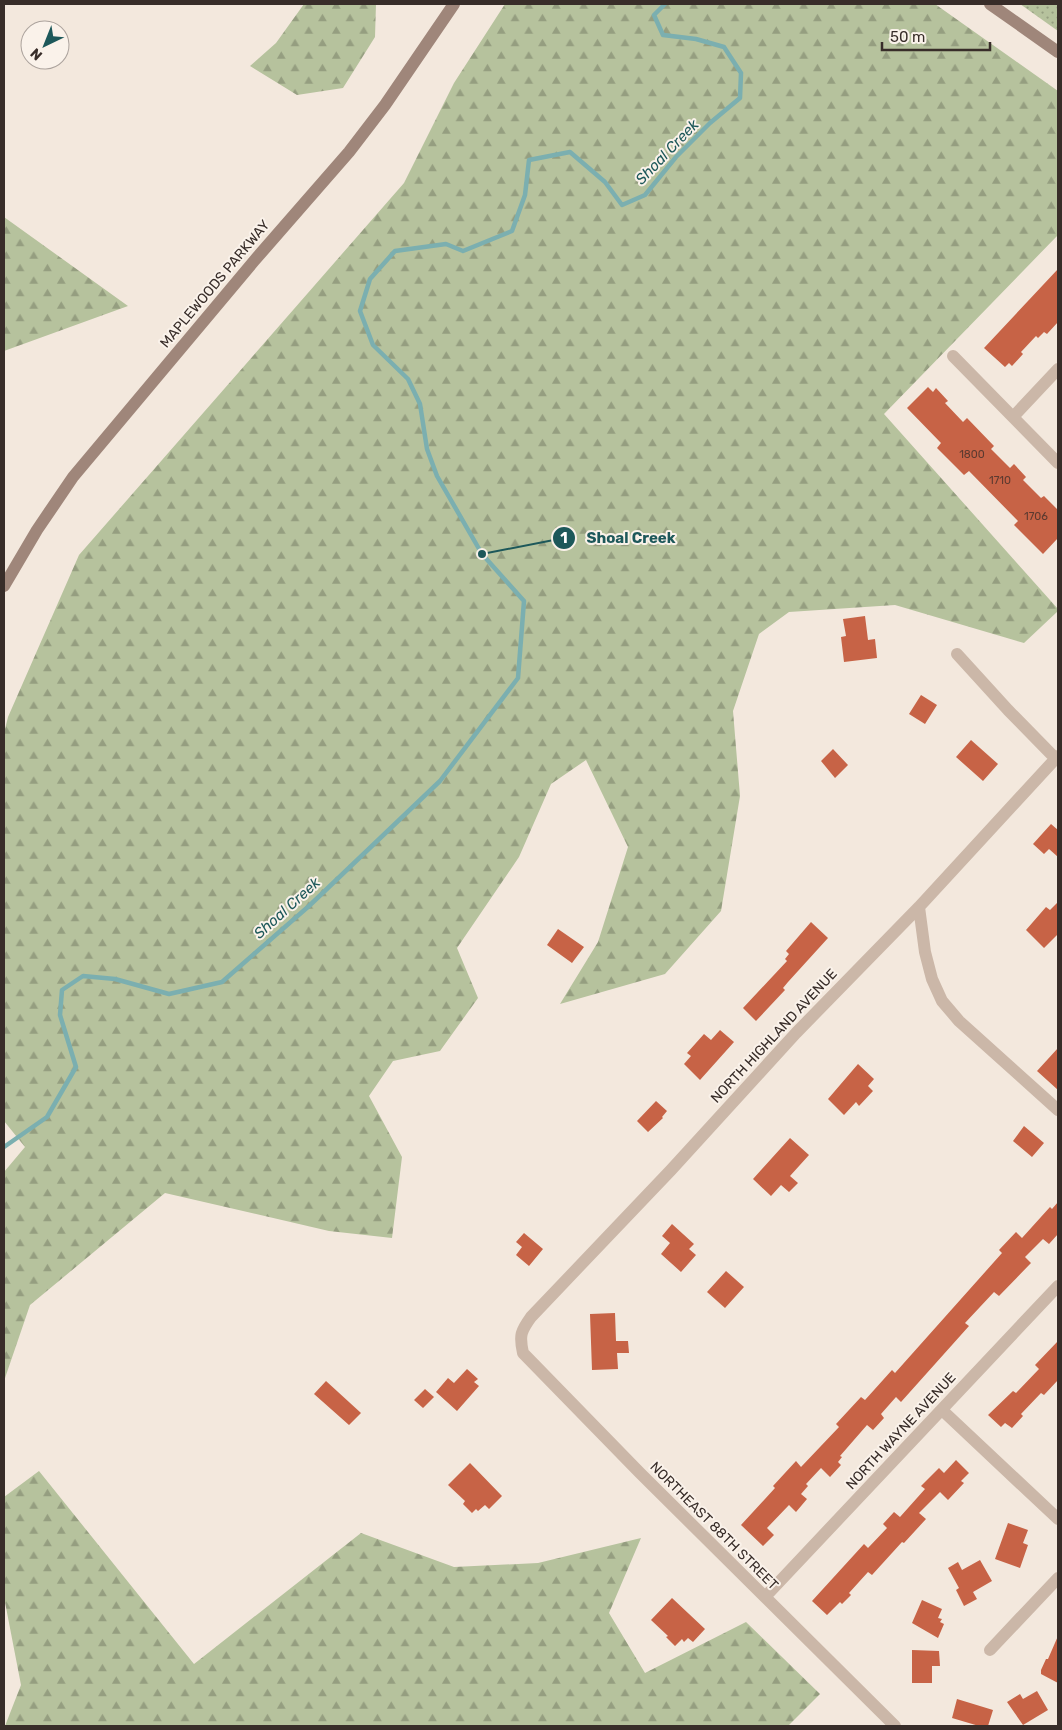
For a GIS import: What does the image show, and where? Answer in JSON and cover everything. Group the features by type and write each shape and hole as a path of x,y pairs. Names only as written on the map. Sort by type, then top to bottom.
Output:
{"main road":[{"name":"MAPLEWOODS PARKWAY","path":"4,586 37,530 72,477 254,261 349,152 385,105 454,4"},
{"path":"990,4 1058,52"}],"street":[{"path":"954,356 1058,462"},
{"path":"1013,417 1058,369"},
{"path":"957,654 1008,710 1057,757"},
{"name":"NORTH HIGHLAND AVENUE","path":"520,1341 522,1330 531,1317 678,1162 796,1033 919,907 1057,757"},
{"path":"919,907 925,952 932,979 942,1001 959,1021 1058,1110"},
{"name":"NORTH WAYNE AVENUE","path":"765,1596 1058,1286"},
{"name":"NORTHEAST 88TH STREET","path":"520,1341 523,1352 556,1387 895,1726"},
{"path":"942,1410 1058,1519"},
{"path":"990,1650 1058,1578"}],"green space":[{"path":"304,4 376,4 375,37 343,88 297,95 250,66 276,43"},
{"path":"505,4 935,4 1058,91 1058,235 884,414 1058,611 1024,643 895,605 789,612 759,634 733,711 740,796 721,911 665,974 560,1004 598,942 628,847 586,760 551,784 519,857 457,948 478,998 440,1051 393,1061 369,1096 402,1157 392,1238 329,1231 165,1193 30,1305 4,1381 4,1172 25,1147 4,1121 4,733 8,717 79,555 404,183 454,83"},
{"path":"1020,4 1058,4 1058,31"},
{"path":"4,217 128,306 4,351"},
{"path":"39,1471 194,1664 361,1533 454,1567 538,1563 641,1538 609,1613 645,1673 746,1622 820,1694 788,1726 5,1726 21,1685 4,1597 4,1497"}],"building":[{"path":"1058,269 1058,322 1047,334 1044,332 1038,338 1036,336 1021,352 1023,354 1012,366 1009,363 1005,367 984,348"},
{"path":"928,387 933,392 936,388 948,401 945,403 963,422 967,418 994,446 991,449 1010,468 1014,464 1026,477 1023,480 1041,498 1044,496 1058,510 1058,538 1043,554 1014,525 1018,521 969,471 964,475 937,448 941,443 907,408"},
{"path":"865,616 868,640 875,639 877,658 844,662 841,637 846,636 843,619"},
{"path":"921,695 937,705 925,724 909,714"},
{"path":"971,740 998,764 983,781 956,757"},
{"path":"833,749 848,765 835,778 821,761"},
{"path":"1051,824 1058,830 1058,857 1049,849 1044,854 1033,844"},
{"path":"1058,902 1058,934 1044,948 1026,930 1046,907 1050,910"},
{"path":"811,922 828,938 783,988 785,990 756,1021 743,1008 787,961 785,959 789,954 786,951"},
{"path":"558,929 584,947 572,963 547,945"},
{"path":"720,1030 734,1042 700,1080 684,1064 691,1056 687,1053 704,1034 711,1040"},
{"path":"1058,1048 1058,1090 1037,1071"},
{"path":"858,1064 874,1079 868,1086 873,1091 859,1106 856,1102 844,1115 828,1099"},
{"path":"656,1101 667,1111 663,1118 648,1132 637,1121"},
{"path":"1024,1126 1044,1143 1032,1157 1013,1141"},
{"path":"790,1138 809,1155 790,1176 798,1183 789,1192 781,1185 771,1196 753,1179"},
{"path":"1058,1202 1058,1234 1049,1244 1043,1239 1025,1257 1031,1263 999,1296 994,1292 965,1323 969,1326 901,1402 896,1397 881,1414 884,1418 873,1430 867,1425 840,1456 842,1457 838,1462 841,1465 830,1477 821,1468 806,1484 808,1486 801,1494 807,1499 796,1512 789,1505 767,1528 774,1535 763,1546 741,1525 775,1488 773,1486 796,1461 801,1467 839,1427 836,1424 861,1397 865,1400 892,1370 895,1373 1002,1253 999,1250 1016,1232 1022,1238 1050,1207 1052,1209"},
{"path":"672,1224 694,1244 689,1249 696,1255 681,1272 661,1254 670,1243 662,1236"},
{"path":"524,1233 543,1249 529,1266 516,1255 522,1247 516,1242"},
{"path":"726,1271 744,1287 725,1308 707,1292"},
{"path":"615,1313 616,1341 628,1341 629,1353 617,1353 618,1369 592,1370 590,1314"},
{"path":"1058,1341 1058,1380 1044,1395 1041,1393 1021,1414 1023,1416 1012,1428 1005,1423 1001,1427 988,1415 1013,1391 1016,1393 1039,1369 1035,1365"},
{"path":"467,1369 478,1379 474,1382 479,1386 457,1411 436,1392 448,1378 454,1383"},
{"path":"326,1381 361,1413 349,1425 314,1394"},
{"path":"425,1389 434,1397 423,1408 414,1400"},
{"path":"956,1460 969,1473 961,1481 964,1483 948,1500 940,1492 919,1513 926,1519 904,1543 902,1542 872,1575 868,1572 849,1593 851,1595 842,1604 840,1602 827,1615 812,1601 864,1544 868,1548 887,1528 883,1524 894,1512 900,1517 925,1489 921,1486 939,1468 944,1473"},
{"path":"470,1463 502,1496 489,1509 485,1505 472,1513 463,1504 465,1501 448,1485"},
{"path":"1008,1523 1028,1530 1023,1543 1028,1545 1020,1568 995,1559"},
{"path":"980,1560 992,1581 973,1592 977,1599 964,1606 956,1590 959,1588 948,1568 958,1562 962,1570"},
{"path":"672,1598 705,1629 693,1642 688,1638 684,1642 682,1639 675,1646 666,1637 668,1636 651,1620"},
{"path":"922,1600 942,1609 938,1618 942,1619 940,1622 944,1624 938,1638 912,1623"},
{"path":"1058,1636 1058,1683 1041,1674 1041,1670"},
{"path":"912,1650 939,1651 940,1666 932,1666 932,1683 912,1683"},
{"path":"1037,1691 1048,1710 1023,1725 1007,1702 1020,1694 1023,1699"},
{"path":"957,1699 993,1710 988,1726 979,1726 952,1718"}],"waterway":[{"name":"Shoal Creek","path":"4,1147 47,1117 76,1067 60,1015 62,990 83,976 115,979 169,994 222,982 309,906 440,781 518,678 524,601 482,554 437,476 427,449 420,404 408,379 373,345 360,311 370,279 395,251 446,244 463,251 512,231 525,195 529,160 570,152 605,182 622,205 645,195 676,157 710,123 740,98 741,73 724,47 696,39 663,35 654,15 665,4"}],"place":[{"name":"Shoal Creek","path":"482,554"}]}
